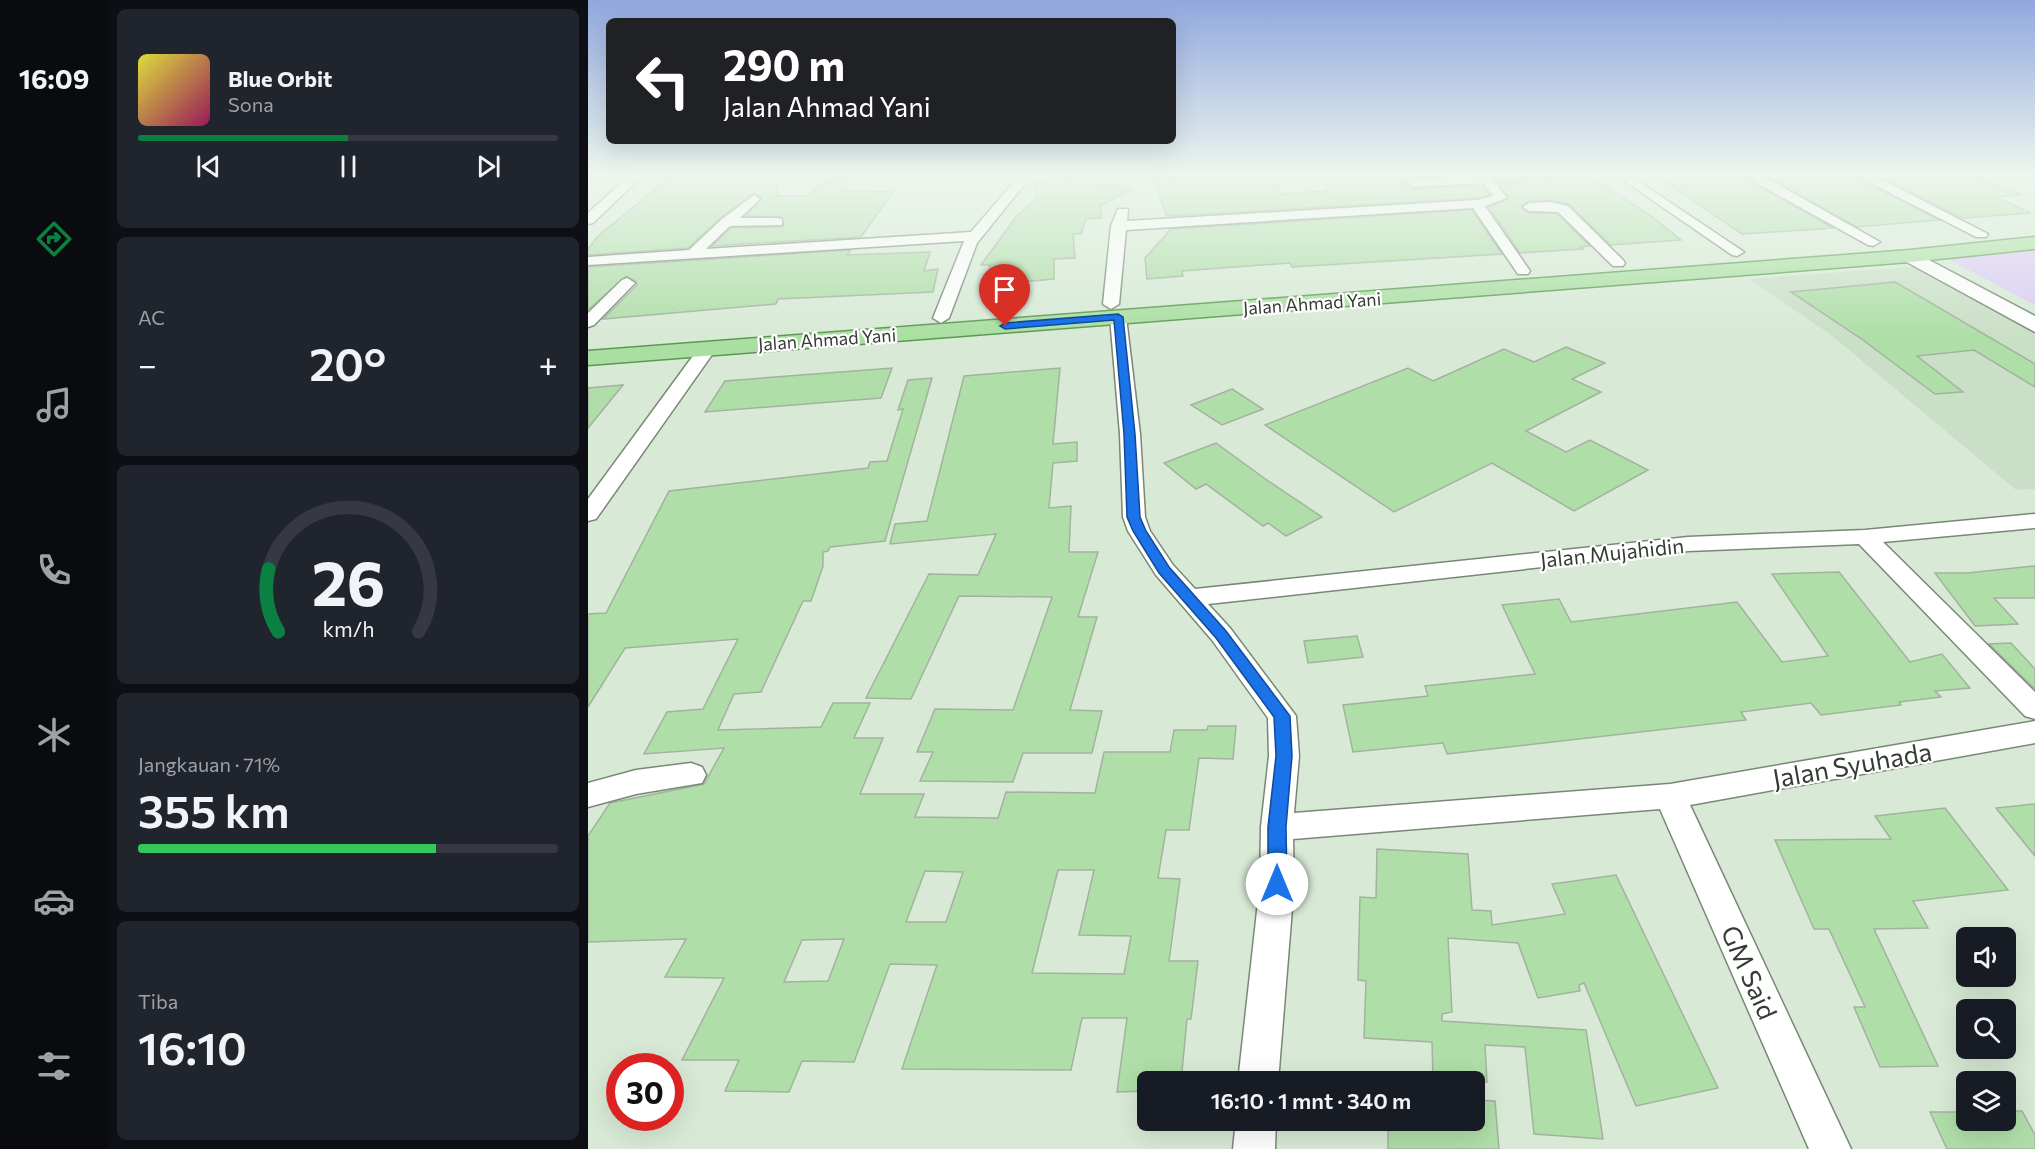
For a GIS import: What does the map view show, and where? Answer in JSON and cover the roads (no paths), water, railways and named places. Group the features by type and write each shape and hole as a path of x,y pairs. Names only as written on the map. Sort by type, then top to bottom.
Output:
{"main road":[{"name":"Jalan Ahmad Yani","path":"1390,289 1524,271 1737,252 2035,230"},
{"name":"Jalan Ahmad Yani","path":"588,358 707,349 1114,310 1390,289 1910,256 2035,243"},
{"name":"Jalan Ahmad Yani","path":"588,344 941,318 1114,310"}],"street":[{"path":"693,254 720,229"},
{"path":"941,318 974,236 980,229"},
{"path":"1118,229 1114,310 1130,434 1134,517 1139,531 1158,561 1221,634 1282,716 1284,756 1277,827 1277,884 1259,1071"},
{"path":"1494,229 1524,271"},
{"path":"1583,229 1618,263"},
{"path":"1702,229 1737,252"},
{"path":"1849,229 1873,242"},
{"path":"1971,229 1981,234"},
{"path":"588,261 974,236"},
{"path":"1939,252 2035,305"},
{"path":"1910,256 2035,325"},
{"path":"588,322 627,283"},
{"path":"588,514 707,349"},
{"name":"Jalan Mujahidin","path":"1189,598 1688,544 1865,537 2035,521"},
{"path":"1865,537 2035,710"},
{"name":"Jalan Syuhada","path":"1277,827 1670,796 2035,732"},
{"path":"588,795 636,782 691,775"},
{"name":"GM Said","path":"1670,796 1830,1149"},
{"path":"1254,1149 1255,1131"}]}
